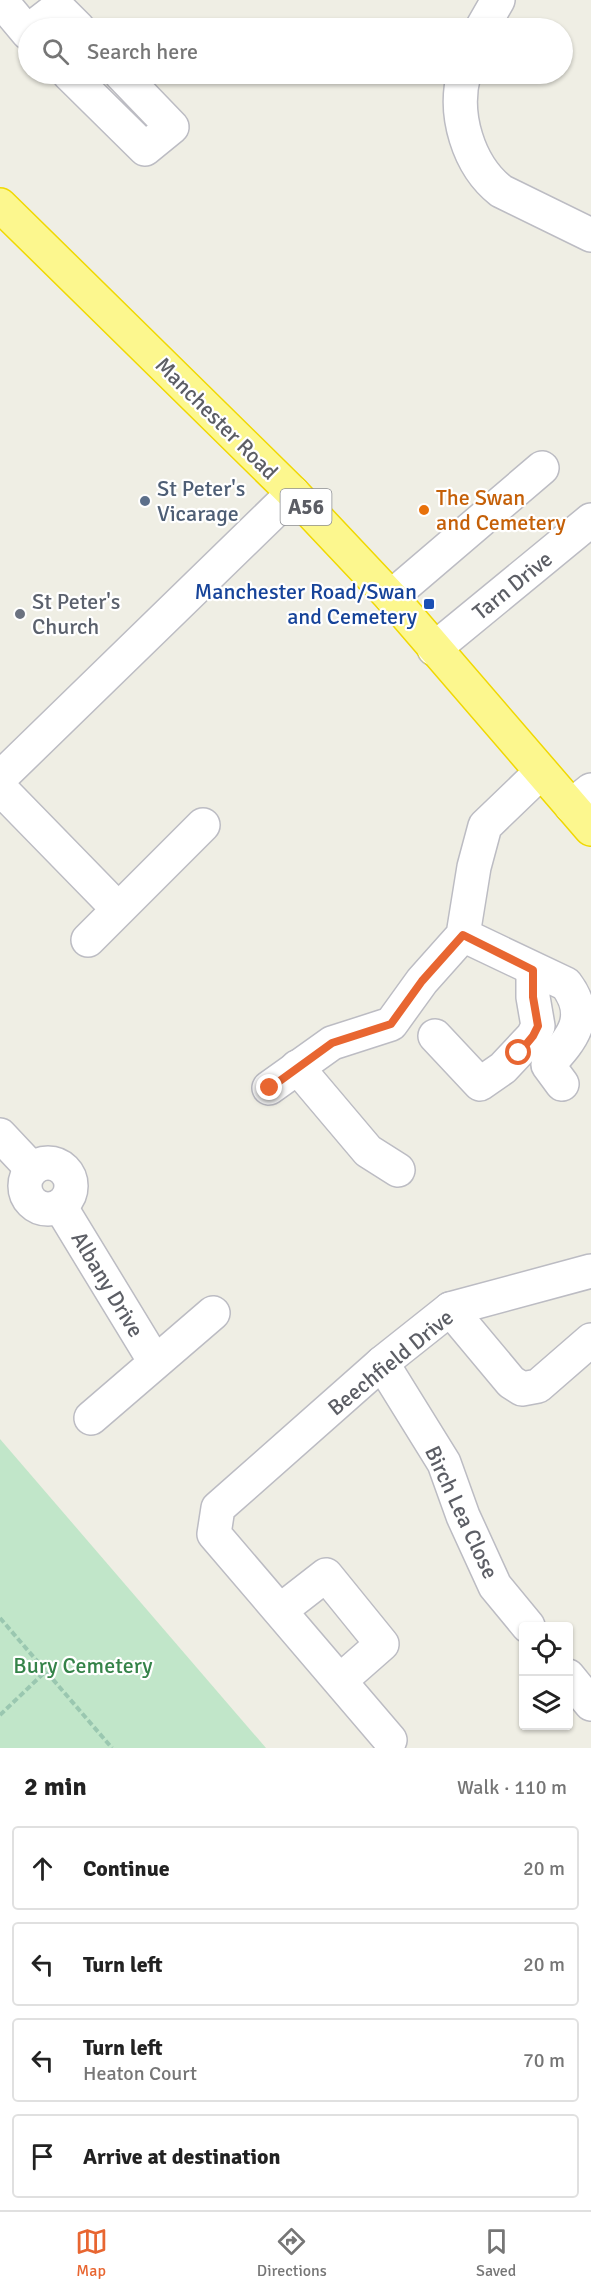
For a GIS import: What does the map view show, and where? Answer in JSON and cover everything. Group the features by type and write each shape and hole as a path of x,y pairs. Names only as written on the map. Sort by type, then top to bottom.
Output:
{"highway":[{"name":"Manchester Road","path":"0,204 292,493 391,597 541,772 584,808"}],"street":[{"path":"488,18 498,0"},
{"path":"0,5 3,3 18,19"},
{"path":"45,18 58,8 74,14"},
{"path":"79,84 146,149 172,127 131,84"},
{"path":"461,84 461,116 467,143 490,183 501,191 586,224"},
{"path":"391,597 542,468"},
{"path":"0,778 292,493"},
{"name":"Tarn Drive","path":"434,649 591,520"},
{"path":"270,1088 332,1043 391,1024 422,981 463,935 474,867 484,826 541,772"},
{"path":"0,788 118,909"},
{"path":"88,940 203,825"},
{"path":"463,935 566,984 582,1003 581,1024 573,1040 548,1065 562,1084"},
{"path":"435,1036 480,1084 503,1068 533,1036 538,1026 533,997 533,970"},
{"path":"297,1067 368,1151 398,1170"},
{"name":"Albany Drive","path":"0,1135 32,1169 25,1186 29,1200 41,1208 60,1206 155,1362"},
{"name":"Beechfield Drive","path":"281,1610 214,1534 218,1508 381,1363 450,1309 590,1274"},
{"path":"450,1309 511,1382 522,1389 538,1386 591,1340"},
{"name":"Albany Drive","path":"91,1419 213,1313"},
{"name":"Birch Lea Close","path":"381,1363 444,1463 462,1516 495,1586 525,1622"},
{"path":"341,1680 382,1644 326,1575 281,1610 390,1740"},
{"path":"573,1682 591,1704"}],"path":[{"path":"0,1618 112,1748"},
{"path":"0,1714 46,1671"}],"green space":[{"name":"Bury Cemetery","path":"0,1439 266,1748 0,1748"}],"place":[{"name":"St Peter's Vicarage","path":"145,501"},
{"name":"The Swan and Cemetery","path":"424,510"},
{"name":"Manchester Road/Swan and Cemetery","path":"429,604"},
{"name":"St Peter's Church","path":"20,614"}],"route":[{"path":"270,1088 332,1043 391,1024 422,981 463,935 533,970 533,997 538,1026 519,1053"}]}
